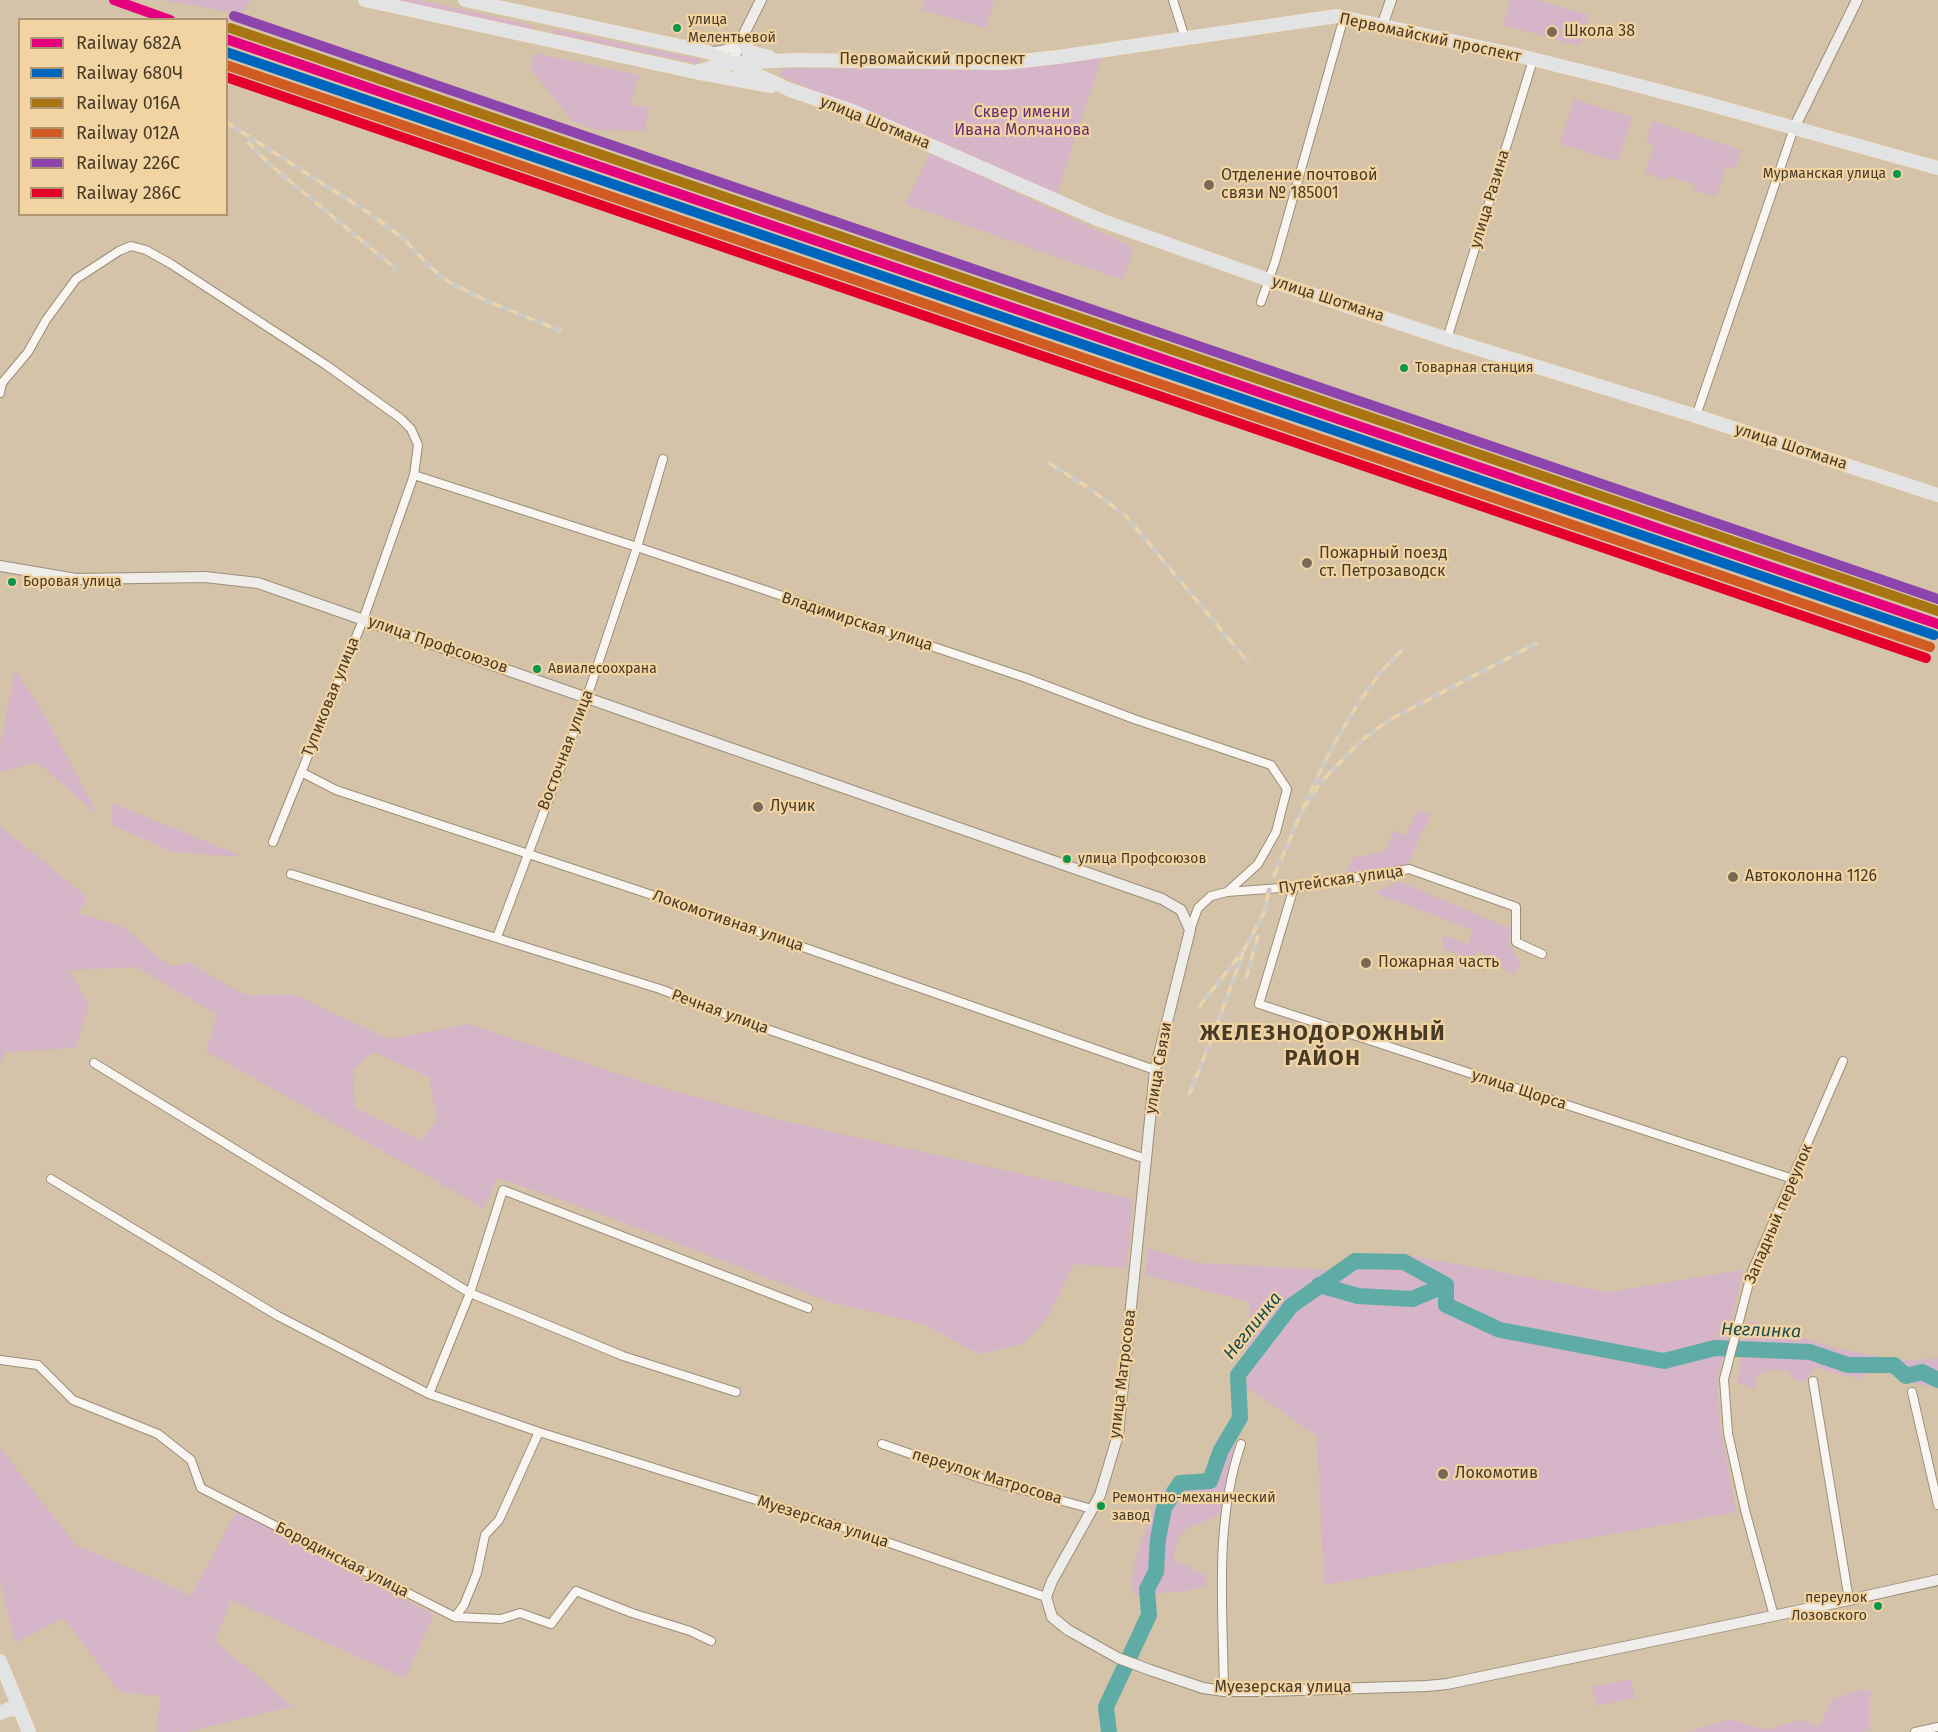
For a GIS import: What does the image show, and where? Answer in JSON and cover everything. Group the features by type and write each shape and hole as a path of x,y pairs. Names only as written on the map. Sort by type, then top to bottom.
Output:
{"main road":[{"name":"Первомайский проспект","path":"365,0 695,72 790,90"},
{"name":"Первомайский проспект","path":"465,0 708,52 732,63"},
{"path":"732,63 761,0"},
{"path":"1382,26 1391,0"},
{"path":"1794,128 1857,0"},
{"path":"540,38 544,16"},
{"name":"Первомайский проспект","path":"695,72 732,63 794,60 1003,63 1337,16 1533,60 1705,103 1938,168"},
{"path":"708,52 721,52 734,47 741,40"},
{"path":"741,40 749,52 794,60"},
{"path":"777,84 772,70 780,61"},
{"name":"улица Шотмана","path":"732,63 790,90 852,111 1100,220 1269,280 1447,339 1696,416 1938,495"},
{"name":"улица Профсоюзов","path":"0,566 75,579 204,577 258,583 1162,899 1181,910 1190,930"},
{"name":"улица Связи","path":"1140,1208 1155,1070 1190,930"},
{"name":"улица Матросова","path":"1046,1597 1052,1581 1100,1495 1118,1436 1140,1208"},
{"name":"Муезерская улица","path":"1046,1597 1052,1617 1068,1630 1118,1658 1203,1688 1224,1691 1268,1691 1447,1684 1938,1580"},
{"path":"0,1661 4,1685 20,1710 29,1732"},
{"path":"0,1713 9,1709 20,1710"}],"street":[{"path":"1173,0 1185,38"},
{"path":"1261,302 1344,17"},
{"name":"улица Разина","path":"1447,339 1533,60"},
{"path":"1696,416 1794,128"},
{"name":"Тупиковая улица","path":"0,393 2,383 28,352 45,320 76,279 130,246 146,250 171,264 326,365 400,418 411,429 418,445 414,475 363,620 273,842"},
{"name":"Восточная улица","path":"497,937 587,697 637,547 663,459"},
{"name":"Владимирская улица","path":"414,475 637,547 1026,678 1134,719 1271,765 1287,789 1276,832 1257,864 1227,892"},
{"name":"Локомотивная улица","path":"301,772 336,790 701,911 1155,1070"},
{"name":"Путейская улица","path":"1190,930 1198,908 1211,896 1227,892 1294,888 1409,869 1516,907 1516,942 1542,954"},
{"name":"Речная улица","path":"291,874 660,989 750,1023 1146,1159"},
{"name":"улица Щорса","path":"1294,888 1259,1004 1793,1179"},
{"name":"Западный переулок","path":"1773,1616 1744,1510 1728,1433 1724,1380 1752,1271 1843,1061"},
{"path":"94,1063 470,1293 623,1356 736,1392"},
{"name":"Муезерская улица","path":"51,1179 278,1316 429,1394 538,1432 849,1529 1046,1597"},
{"path":"429,1394 470,1293 503,1190 808,1308"},
{"name":"Бородинская улица","path":"0,1360 38,1365 73,1400 158,1434 192,1460 201,1488 455,1617 501,1619 520,1613 551,1624 576,1591 632,1613 690,1631 711,1641"},
{"path":"1813,1381 1849,1600"},
{"path":"1912,1392 1938,1505"},
{"path":"455,1617 464,1605 477,1574 485,1534 499,1520 538,1432"},
{"name":"переулок Матросова","path":"882,1444 983,1479 1092,1509"},
{"path":"1224,1691 1223,1533 1234,1463 1241,1444"},
{"path":"1915,1732 1938,1727"}],"green space":[{"path":"164,0 252,0 240,14"},
{"path":"395,0 418,0 533,27 531,29"},
{"path":"924,0 994,0 986,28 922,10"},
{"path":"1510,0 1537,0 1589,15 1580,46 1503,25"},
{"path":"553,29 699,59 700,62 698,64 552,33"},
{"path":"534,53 640,75 630,105 648,107 645,131 597,130 572,121 530,68"},
{"name":"Сквер имени Ивана Молчанова","path":"1102,57 1056,197 780,76 782,68 1005,70"},
{"path":"1574,99 1632,117 1618,162 1560,144"},
{"path":"1653,121 1741,150 1735,169 1726,166 1716,197 1694,190 1695,185 1668,176 1667,180 1645,173 1654,145 1646,142"},
{"path":"931,152 1134,248 1123,280 905,204"},
{"path":"15,670 38,703 98,815 37,762 0,772 0,746"},
{"path":"112,803 244,857 173,852 112,825"},
{"path":"1417,810 1431,815 1407,865 1346,873 1353,858 1386,851 1393,830 1406,836"},
{"path":"0,826 87,897 78,913 122,926 171,967 188,962 245,995 295,995 389,1039 469,1024 649,1084 784,1121 1133,1199 1127,1268 1074,1264 1049,1316 1023,1344 979,1354 923,1324 830,1302 612,1218 498,1178 483,1210 466,1198 206,1051 217,1014 136,967 69,970 89,1004 76,1048 5,1052 0,1063","holes":["374,1052 429,1077 437,1120 421,1140 355,1108 353,1070"]},
{"path":"1398,881 1512,929 1509,945 1521,962 1514,976 1480,951 1467,958 1444,949 1442,935 1469,944 1472,930 1374,893"},
{"path":"1148,1248 1198,1263 1352,1271 1397,1253 1608,1292 1743,1270 1717,1382 1720,1425 1736,1512 1324,1585 1317,1436 1246,1387 1250,1302 1145,1275"},
{"path":"1752,1321 1839,1349 1904,1361 1938,1358 1938,1387 1919,1385 1877,1371 1859,1378 1836,1374 1816,1367 1805,1383 1792,1378 1788,1371 1773,1369 1757,1375 1756,1389 1737,1383 1745,1336"},
{"path":"1234,1444 1236,1449 1218,1515 1183,1532 1173,1559 1205,1575 1208,1586 1135,1595 1132,1586 1136,1558 1163,1488 1213,1486 1226,1445"},
{"path":"0,1448 77,1546 191,1596 236,1512 434,1615 405,1678 231,1600 215,1641 293,1706 187,1732 157,1732 160,1696 119,1692 64,1618 15,1643 0,1580"},
{"path":"1631,1679 1635,1698 1596,1706 1592,1687"},
{"path":"1857,1690 1872,1690 1869,1700 1869,1730 1862,1732 1687,1732 1731,1719 1766,1730 1801,1720 1819,1726 1832,1700"}],"waterway":[{"name":"Неглинка","path":"1109,1732 1106,1707 1149,1615 1147,1589 1156,1572 1158,1539 1164,1508 1180,1483 1210,1481 1221,1450 1240,1418 1238,1375 1291,1306 1355,1261 1404,1262 1446,1285 1446,1305 1500,1330 1664,1361 1715,1348 1810,1352 1848,1365 1894,1365 1906,1376 1922,1372 1938,1380"},
{"path":"1319,1285 1358,1296 1412,1299 1446,1285"}],"railway":[{"path":"228,123 369,213 404,239 429,266 449,282 487,301 561,331"},
{"path":"248,142 267,162 396,269"},
{"path":"690,196 778,218"},
{"path":"772,216 838,233 1074,312"},
{"path":"1049,463 1090,489 1126,516 1248,662"},
{"path":"1304,808 1321,782 1362,740 1389,720 1537,643"},
{"path":"1274,876 1307,800 1344,726 1375,680 1403,649"},
{"path":"1199,1007 1244,950 1264,913 1269,890"},
{"path":"1246,978 1258,936"},
{"path":"1189,1095 1244,950"}],"rail line":[{"name":"682А","path":"114,0 164,18"},
{"name":"226С","path":"234,16 1938,599"},
{"name":"016А","path":"230,28 1938,611"},
{"name":"682А","path":"228,40 1938,624"},
{"name":"680Ч","path":"228,53 1934,635"},
{"name":"012А","path":"228,66 1930,647"},
{"name":"286С","path":"228,78 1926,658"}],"place":[{"name":"улица Мелентьевой","path":"677,28"},
{"name":"Школа 38","path":"1552,32"},
{"name":"Мурманская улица","path":"1897,174"},
{"name":"Отделение почтовой связи № 185001","path":"1209,185"},
{"name":"Товарная станция","path":"1404,368"},
{"name":"Пожарный поезд ст. Петрозаводск","path":"1307,563"},
{"name":"Боровая улица","path":"12,582"},
{"name":"Авиалесоохрана","path":"537,669"},
{"name":"Лучик","path":"758,807"},
{"name":"улица Профсоюзов","path":"1067,859"},
{"name":"Автоколонна 1126","path":"1733,877"},
{"name":"Пожарная часть","path":"1366,963"},
{"name":"Локомотив","path":"1443,1474"},
{"name":"Ремонтно-механический завод","path":"1101,1506"},
{"name":"переулок Лозовского","path":"1878,1606"}],"district":[{"name":"ЖЕЛЕЗНОДОРОЖНЫЙ РАЙОН","path":"1323,1046"}]}
